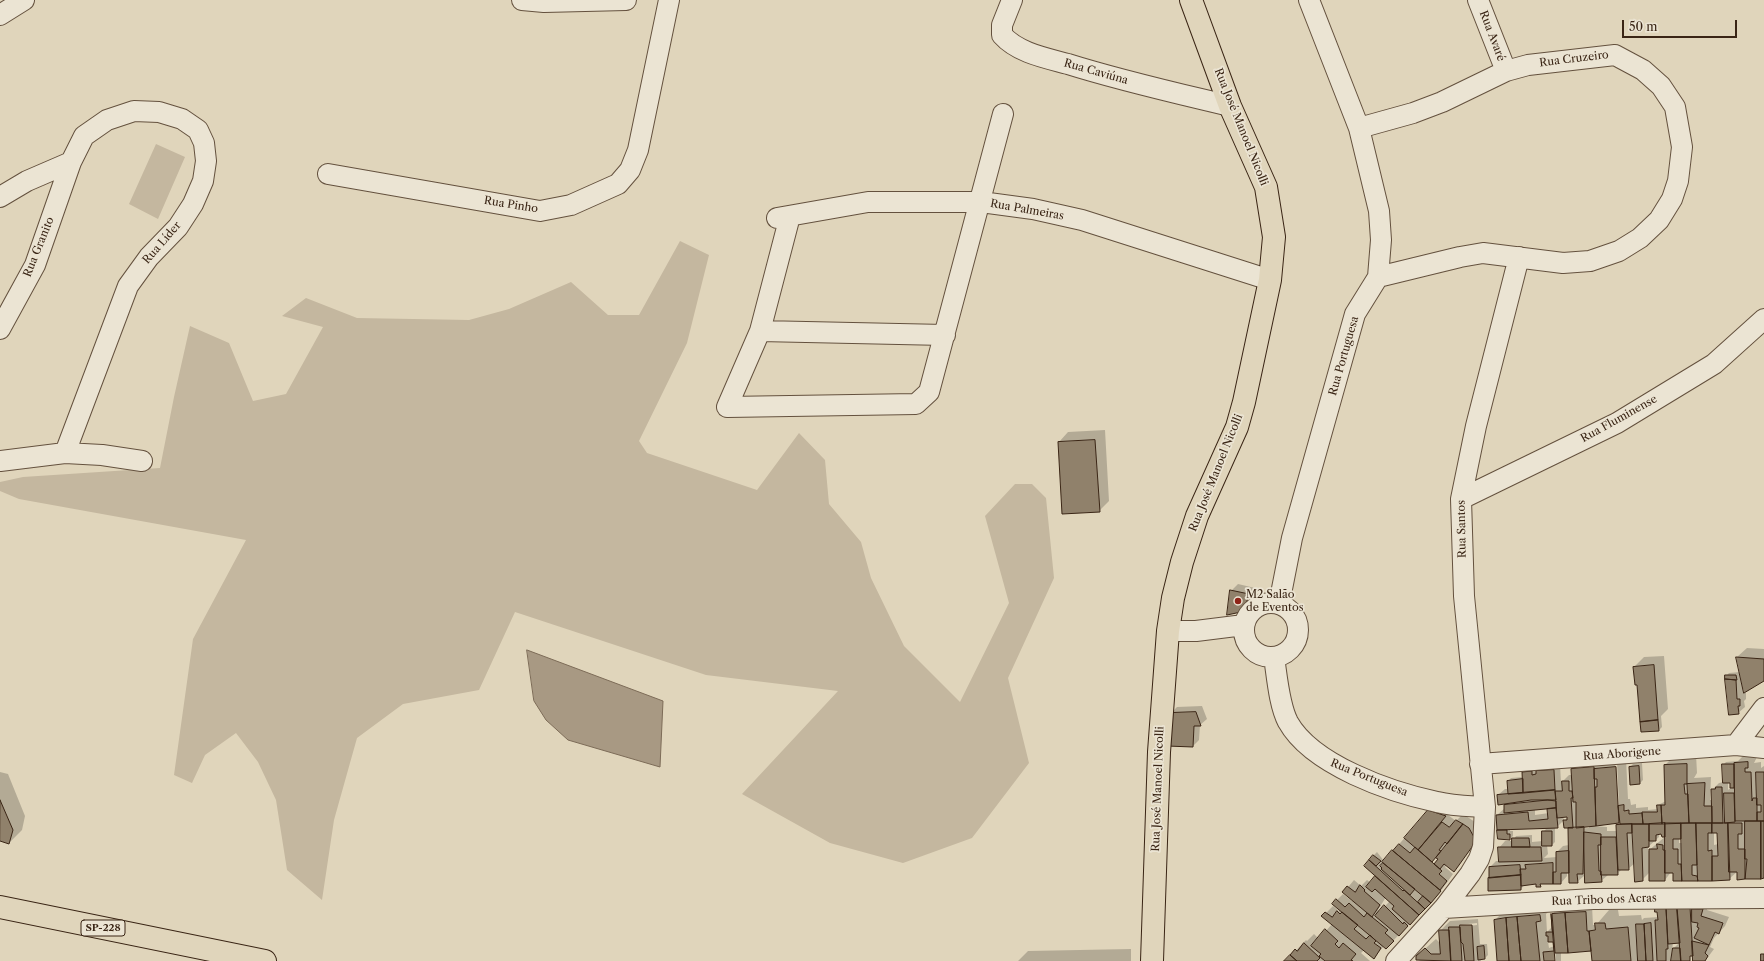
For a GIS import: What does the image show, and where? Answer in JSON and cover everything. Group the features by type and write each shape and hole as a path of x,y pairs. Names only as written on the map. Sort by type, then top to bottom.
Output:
{"main road":[{"name":"Rua José Manoel Nicolli","path":"1152,961 1159,752 1168,631 1176,584 1196,520 1236,427 1242,408 1270,280 1274,237 1266,187 1230,106 1191,0"},
{"name":"SP-228","path":"0,907 265,961"}],"street":[{"path":"0,15 24,0"},
{"path":"522,0 544,2 626,0"},
{"name":"Rua Pinho","path":"328,174 540,211 572,205 618,184 630,170 638,150 669,0"},
{"name":"Rua Caviúna","path":"1012,0 1002,25 1002,35 1009,42 1026,52 1121,80 1230,106"},
{"name":"Rua Portuguesa","path":"1279,604 1292,538 1355,314 1378,277 1381,240 1379,211 1359,128 1309,0"},
{"name":"Rua Avaré","path":"1478,0 1506,71"},
{"name":"Rua Cruzeiro","path":"1359,128 1413,113 1442,102 1506,71 1528,65 1603,55 1615,55 1625,58 1643,70 1661,86 1675,107 1682,147 1678,181 1672,199 1659,220 1640,238 1619,251 1590,260 1563,263 1483,253 1460,257 1378,277"},
{"name":"Rua Líder","path":"65,453 128,286 149,256 178,227 189,210 203,181 206,161 204,143 198,130 182,120 159,112 134,111 106,120 84,136 71,162"},
{"path":"945,335 760,331 727,407 916,404 929,392 945,335 981,202 1003,114"},
{"path":"0,197 27,180 71,162"},
{"name":"Rua Granito","path":"0,329 35,265 71,162"},
{"path":"27,180 58,200"},
{"name":"Rua Palmeiras","path":"760,331 783,217 868,202 981,202 1033,209 1082,220 1270,280"},
{"name":"Rua Santos","path":"1396,961 1444,908 1479,859 1483,847 1485,807 1464,596 1461,499 1476,426 1519,257"},
{"name":"Rua Fluminense","path":"1461,499 1617,423 1714,364 1764,319"},
{"path":"0,461 65,453 102,455 142,461"},
{"path":"1269,602 1279,604 1286,607 1297,620 1298,636 1289,651 1274,657 1258,654 1246,642 1244,625 1251,611 1260,604 1269,602"},
{"path":"1168,631 1196,631 1244,625"},
{"name":"Rua Portuguesa","path":"1274,657 1288,721 1300,739 1328,762 1414,796 1455,805 1485,807"},
{"path":"1736,745 1764,708"},
{"name":"Rua Aborigene","path":"1480,764 1736,745 1764,748"},
{"name":"Rua Tribo dos Acras","path":"1444,908 1593,899 1764,898"}],"shaded area":[{"path":"156,144 185,157 158,219 129,204"},
{"path":"680,241 709,255 687,343 639,441 647,453 757,490 799,433 825,460 829,504 861,542 871,578 904,646 960,702 1009,603 985,516 1015,484 1032,484 1046,498 1054,578 1008,678 1029,763 972,838 903,863 830,843 742,794 838,691 706,675 515,612 479,690 403,704 357,738 334,820 322,900 287,870 276,800 258,762 236,733 205,755 192,783 174,775 193,639 246,540 19,499 0,491 0,482 23,477 160,468 190,326 229,343 253,401 286,394 323,327 282,316 306,298 357,318 469,320 509,309 571,282 608,315 639,315"},
{"path":"527,650 663,701 660,767 568,740 546,720 534,701"}],"building":[{"path":"1095,440 1100,512 1062,514 1058,442"},
{"name":"M2 Salão de Eventos","path":"1230,590 1249,594 1245,608 1241,612 1227,615"},
{"path":"1736,657 1764,659 1764,681 1744,693"},
{"path":"1654,665 1658,720 1640,722 1637,685 1635,685 1633,667"},
{"path":"1725,675 1736,675 1737,680 1725,679"},
{"path":"1725,679 1736,680 1737,699 1740,699 1740,706 1738,706 1739,714 1729,715"},
{"path":"1196,712 1201,726 1194,726 1193,747 1167,746 1170,713"},
{"path":"1658,720 1659,731 1641,732 1640,722"},
{"path":"1748,762 1748,768 1745,768 1745,772 1751,772 1752,801 1753,798 1757,798 1757,821 1735,821 1734,763"},
{"path":"1687,764 1687,784 1684,784 1685,794 1688,794 1689,823 1662,824 1661,805 1665,805 1664,765"},
{"path":"1722,764 1734,764 1734,788 1730,788 1730,783 1723,783"},
{"path":"1639,766 1640,784 1630,785 1629,767"},
{"path":"1594,767 1596,826 1576,828 1576,802 1573,802 1571,769"},
{"path":"1616,767 1619,823 1596,826 1595,787 1597,787 1597,779 1594,779 1594,769"},
{"path":"1554,770 1555,790 1523,793 1522,772 1532,771 1532,775 1536,774 1536,771"},
{"path":"1756,772 1764,772 1764,821 1757,821 1757,812 1761,812 1761,805 1757,805"},
{"path":"1523,779 1523,793 1508,794 1507,781"},
{"path":"1562,781 1569,781 1569,791 1572,791 1573,828 1564,828 1563,820 1567,820 1567,817 1557,818 1555,791 1562,791"},
{"path":"1705,783 1704,806 1712,806 1712,823 1689,823 1687,784"},
{"path":"1716,787 1722,787 1723,823 1712,823 1711,789 1715,789"},
{"path":"1555,790 1556,800 1531,800 1498,805 1497,795"},
{"path":"1724,793 1734,793 1735,822 1725,823"},
{"path":"0,800 13,830 9,844 0,841"},
{"path":"1548,800 1556,801 1556,808 1504,813 1504,805"},
{"path":"1624,805 1624,811 1629,810 1629,814 1642,813 1643,824 1620,824 1618,806"},
{"path":"1657,805 1661,805 1662,824 1643,824 1642,812 1657,812"},
{"path":"1556,808 1558,828 1497,830 1496,815 1528,812 1529,821 1548,819 1547,809"},
{"path":"1428,810 1446,816 1418,850 1404,838"},
{"path":"1456,820 1463,824 1447,844 1445,842 1439,850 1441,851 1432,862 1418,850 1442,822 1449,827"},
{"path":"1745,821 1761,821 1761,879 1745,879 1747,859 1745,859"},
{"path":"1761,821 1764,821 1764,878 1761,879"},
{"path":"1665,823 1665,837 1662,837 1661,834 1656,835 1656,841 1649,841 1649,824"},
{"path":"1665,823 1681,823 1681,839 1673,839 1673,849 1678,849 1678,864 1681,864 1682,881 1673,881 1673,873 1665,873"},
{"path":"1681,823 1696,823 1697,865 1692,865 1692,875 1697,876 1698,881 1682,881"},
{"path":"1696,823 1712,823 1712,833 1708,833 1708,851 1712,850 1712,881 1698,881"},
{"path":"1712,823 1728,823 1730,880 1712,881 1712,856 1718,856 1717,833 1712,833"},
{"path":"1728,823 1742,823 1742,834 1738,834 1738,849 1745,849 1745,879 1737,880 1737,872 1729,872"},
{"path":"1463,824 1469,828 1475,839 1472,847 1454,872 1444,864 1440,869 1434,864 1438,859 1436,858"},
{"path":"1632,824 1649,824 1649,847 1642,848 1643,881 1635,882"},
{"path":"1632,824 1632,833 1627,833 1629,870 1618,870 1616,825"},
{"path":"1584,827 1583,874 1577,874 1578,883 1569,883 1568,828"},
{"path":"1497,830 1507,830 1507,834 1510,834 1510,840 1498,839"},
{"path":"1542,831 1552,831 1552,846 1542,846"},
{"path":"1584,832 1601,834 1601,845 1598,845 1599,871 1601,871 1602,882 1585,883"},
{"path":"1601,837 1616,837 1618,875 1601,875"},
{"path":"1512,838 1529,838 1530,847 1512,847"},
{"path":"1399,844 1410,853 1415,847 1442,871 1439,874 1447,881 1440,890 1393,851"},
{"path":"1657,844 1663,845 1663,850 1665,850 1665,881 1649,881 1649,849 1657,849"},
{"path":"1498,847 1541,847 1542,861 1499,862"},
{"path":"1392,850 1441,891 1431,903 1382,862"},
{"path":"1569,851 1569,873 1561,873 1561,884 1553,884 1553,872 1556,872 1556,852"},
{"path":"1373,855 1381,861 1376,866 1369,860"},
{"path":"1369,860 1425,909 1419,915 1364,866"},
{"path":"1383,863 1415,889 1410,895 1381,869 1382,868 1380,866"},
{"path":"1553,863 1553,884 1540,884 1541,887 1536,887 1536,884 1521,886 1520,869 1526,869 1525,865"},
{"path":"1520,865 1521,875 1489,878 1489,867"},
{"path":"1521,875 1521,890 1488,891 1488,878"},
{"path":"1375,876 1419,915 1410,925 1392,909 1394,906 1375,889 1372,892 1366,887"},
{"path":"1360,885 1365,890 1364,891 1380,905 1372,917 1342,892 1347,886 1355,892"},
{"path":"1423,896 1431,903 1425,909 1418,902"},
{"path":"1336,899 1345,907 1349,903 1364,917 1367,913 1388,930 1385,933 1394,941 1386,949 1332,904"},
{"path":"1384,905 1403,924 1404,922 1408,926 1399,936 1375,916"},
{"path":"1677,907 1690,907 1693,956 1690,956 1690,961 1681,961"},
{"path":"1677,907 1680,943 1668,944 1666,908"},
{"path":"1655,908 1666,908 1668,949 1666,949 1666,961 1657,961 1655,920 1658,920"},
{"path":"1692,909 1703,909 1701,916 1723,923 1719,934 1715,932 1709,945 1694,938 1699,928 1697,927 1698,923 1692,922"},
{"path":"1337,911 1340,914 1342,912 1358,925 1354,929 1366,939 1370,935 1376,941 1374,943 1381,948 1374,959 1321,916 1325,912 1332,917"},
{"path":"1586,912 1587,931 1589,931 1591,951 1568,953 1565,913"},
{"path":"1565,913 1568,953 1555,953 1552,914"},
{"path":"1551,914 1555,961 1544,961 1543,952 1554,951 1553,942 1548,942 1548,936 1546,936 1546,932 1552,932"},
{"path":"1540,915 1541,921 1536,922 1540,961 1521,961 1517,917"},
{"path":"1517,917 1521,961 1509,961 1506,918"},
{"path":"1506,918 1509,961 1497,961 1494,920"},
{"path":"1595,923 1605,923 1606,929 1628,927 1631,961 1592,961 1589,931 1595,930"},
{"path":"1651,923 1653,961 1646,961 1644,924"},
{"path":"1636,924 1644,924 1646,961 1638,961"},
{"path":"1460,925 1472,925 1474,961 1465,961 1463,944 1461,942"},
{"path":"1449,927 1460,927 1462,961 1451,961"},
{"path":"1325,929 1338,941 1335,944 1339,948 1343,943 1356,954 1351,960 1353,961 1325,961 1319,956 1321,954 1311,946"},
{"path":"1439,930 1449,930 1451,961 1416,960 1416,956 1425,948 1431,954 1440,954"},
{"path":"1692,941 1709,945 1705,953 1708,956 1705,961 1693,961"},
{"path":"1304,943 1320,958 1317,961 1297,961 1290,955 1295,949 1297,951"},
{"path":"1484,946 1485,959 1478,960 1477,947"},
{"path":"1673,948 1680,948 1681,961 1671,961"},
{"path":"1761,954 1764,954 1764,961 1761,961"},
{"path":"1290,955 1297,961 1284,961"}],"place":[{"name":"M2 Salão de Eventos","path":"1238,601"}]}
